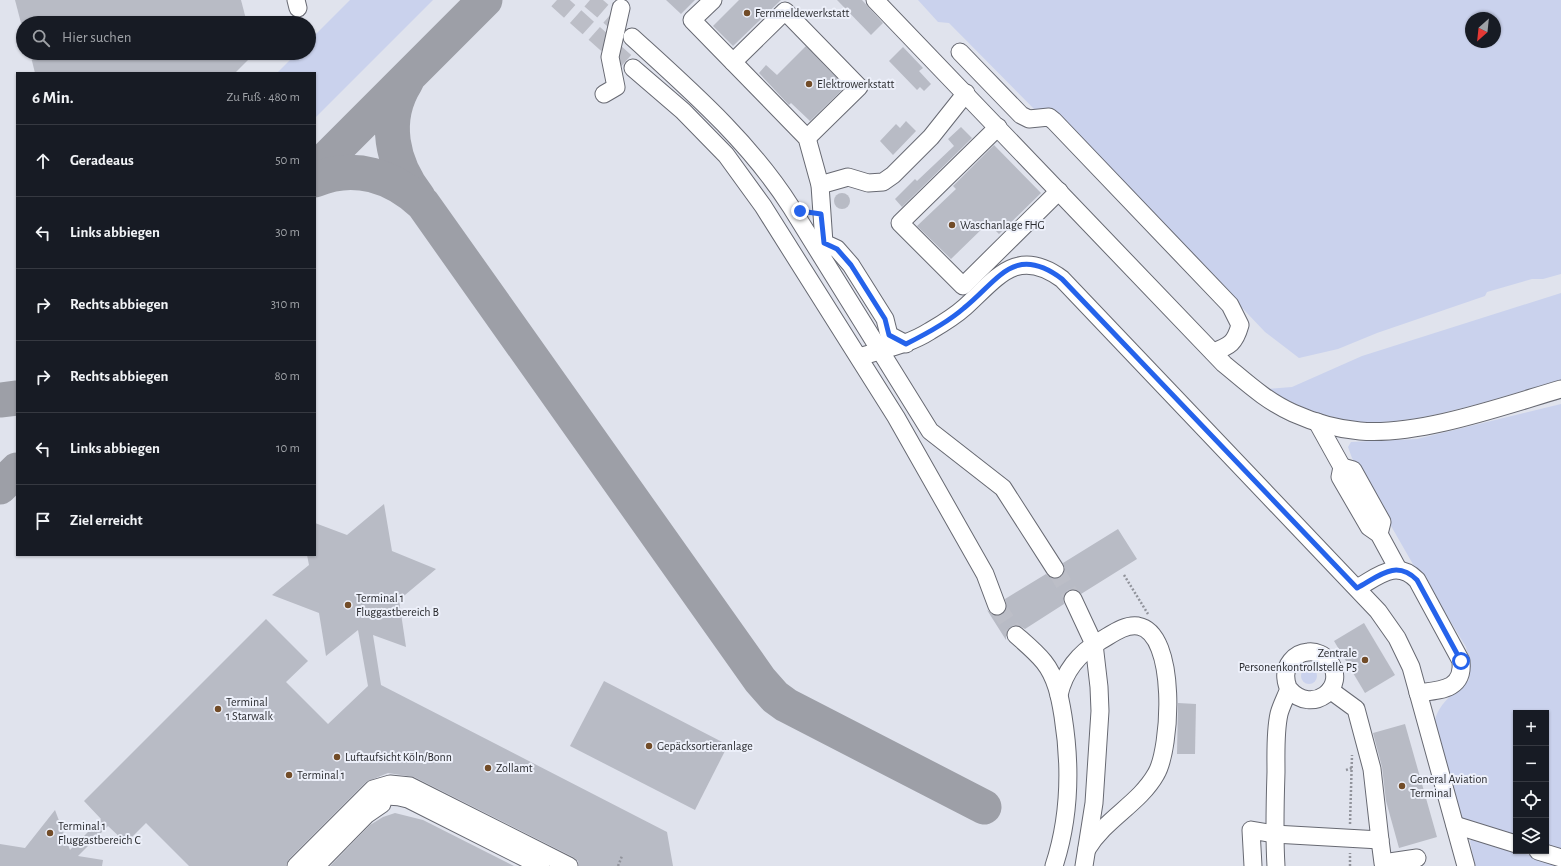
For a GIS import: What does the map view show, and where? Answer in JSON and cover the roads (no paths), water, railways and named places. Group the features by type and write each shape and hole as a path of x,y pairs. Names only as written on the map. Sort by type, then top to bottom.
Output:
{"street":[{"path":"713,0 692,20 807,138 820,185 824,243 837,249 851,265 885,319 889,335 906,344"},
{"path":"875,0 1212,352 1262,396 1292,413 1317,422 1360,431 1406,429 1451,420 1561,389"},
{"path":"604,94 616,87 610,57 621,8"},
{"path":"733,62 785,11 859,87 807,138"},
{"path":"632,37 696,95 740,140 781,190 930,431 1003,488 1055,569"},
{"path":"960,52 1021,115 1029,119 1049,117 1054,121 1230,305 1240,325 1237,337 1228,347 1212,352"},
{"path":"633,68 683,111 726,155 763,206 859,358 953,517 985,574 997,606"},
{"path":"820,185 848,177 868,183 883,182 931,137 966,94"},
{"path":"998,127 900,223 963,286 1059,191"},
{"path":"791,206 800,211 821,214"},
{"path":"859,358 880,350 906,344 930,332 964,308 1000,274 1011,268 1023,265 1038,266 1051,271 1062,279 1357,588 1378,611 1397,638 1411,667 1466,866"},
{"path":"1317,422 1342,466 1353,470 1382,522 1379,534 1398,569"},
{"path":"1357,588 1389,570 1398,569 1409,572 1417,580 1461,661 1460,675 1451,686 1444,689 1418,692"},
{"path":"1073,599 1094,644 1100,711 1094,803 1084,866"},
{"path":"1060,695 1062,681 1074,662 1094,644 1126,627 1139,626 1155,639 1162,652 1166,667 1167,707 1164,755 1157,774 1136,799 1095,835 1087,849"},
{"path":"1016,635 1044,662 1060,695 1067,744 1069,784 1065,820 1054,866"},
{"path":"1307,652 1316,652 1329,661 1334,676 1330,690 1317,700 1309,701 1294,695 1289,689 1285,674 1292,659 1307,652"},
{"path":"1276,866 1274,834 1276,748 1279,714 1289,689"},
{"path":"1330,690 1356,709 1372,769 1383,864 1417,858"},
{"path":"296,866 373,789 390,784 410,786 569,866"},
{"path":"305,866 369,803 380,796 400,797 408,800 541,866"},
{"path":"316,866 366,815 381,804 408,800"},
{"path":"1454,825 1513,843"},
{"path":"1253,866 1252,830 1274,834 1380,840"},
{"path":"1264,866 1264,860 1274,834"},
{"path":"1548,854 1561,858"}],"tunnel":[{"path":"557,0 633,68"},
{"path":"590,0 627,32"},
{"path":"1055,569 1073,599"},
{"path":"997,606 1016,635"}],"place":[{"name":"Fernmeldewerkstatt","path":"747,13"},
{"name":"Elektrowerkstatt","path":"809,84"},
{"name":"Waschanlage FHG","path":"952,225"},
{"name":"Terminal 1 Fluggastbereich B","path":"348,605"},
{"name":"Zentrale Personenkontrollstelle P5","path":"1365,660"},
{"name":"Terminal 1 Starwalk","path":"218,709"},
{"name":"Gepäcksortieranlage","path":"649,746"},
{"name":"Luftaufsicht Köln/Bonn","path":"337,757"},
{"name":"Zollamt","path":"488,768"},
{"name":"Terminal 1","path":"289,775"},
{"name":"General Aviation Terminal","path":"1402,786"},
{"name":"Terminal 1 Fluggastbereich C","path":"50,833"}]}
